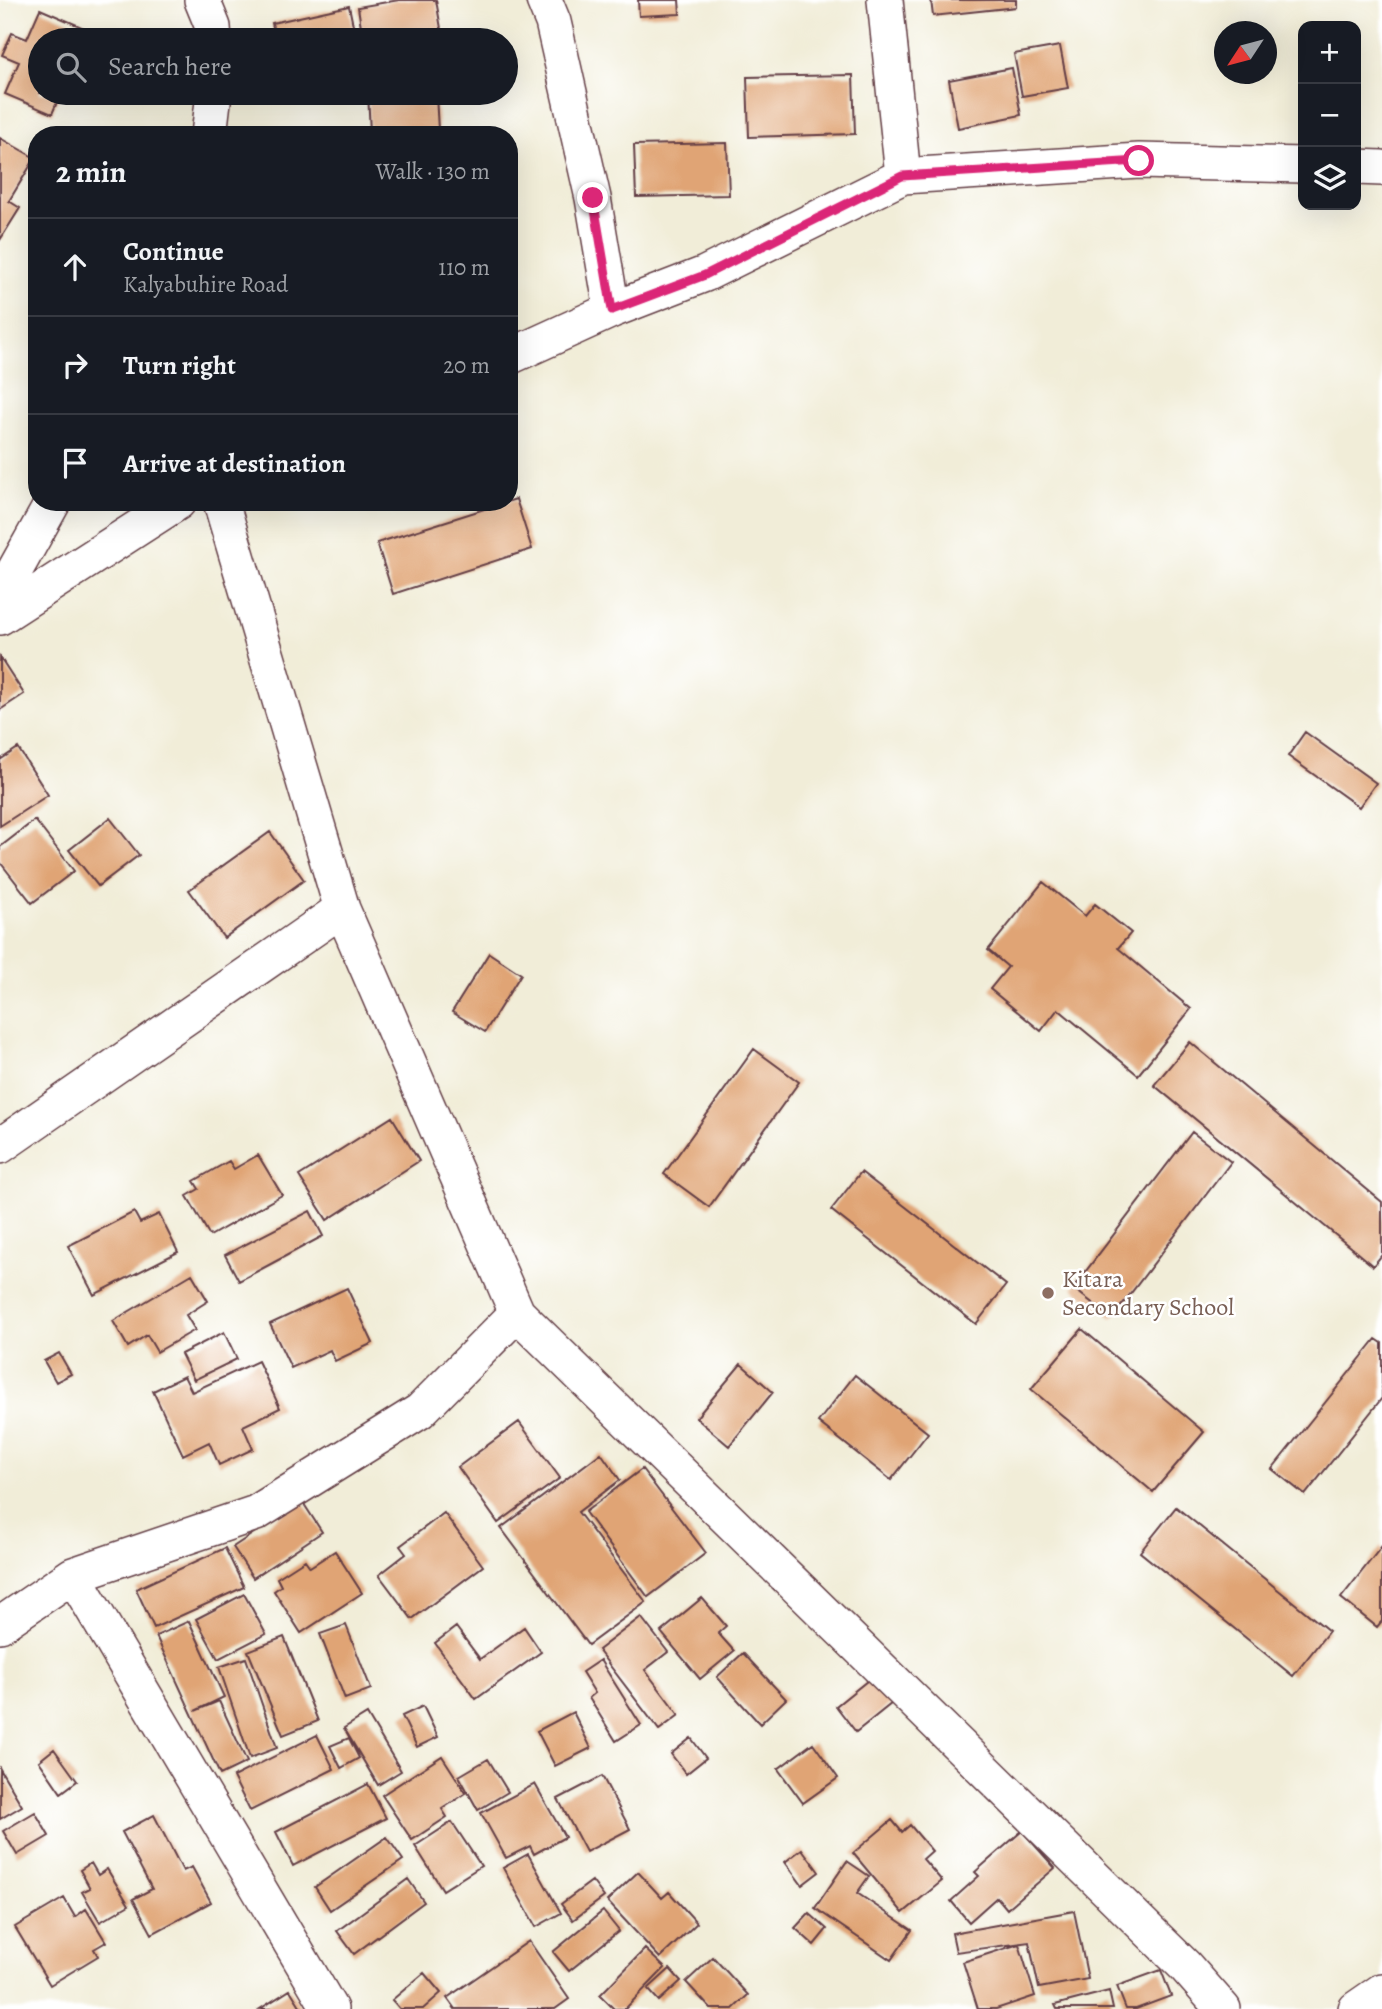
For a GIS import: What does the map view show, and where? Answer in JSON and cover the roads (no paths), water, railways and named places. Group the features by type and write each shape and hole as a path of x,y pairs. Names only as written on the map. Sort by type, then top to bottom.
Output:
{"street":[{"path":"202,0 214,28"},
{"path":"544,0 553,22 593,198 612,310"},
{"path":"885,0 902,176"},
{"path":"210,126 213,105"},
{"path":"518,353 612,310 705,275 902,176 1139,161 1298,165"},
{"path":"1361,167 1382,168"},
{"path":"0,597 48,511"},
{"path":"0,617 164,511"},
{"path":"224,511 342,909 517,1313 1185,1966 1223,2009"},
{"path":"0,1146 342,909"},
{"path":"0,1625 73,1575 256,1513 420,1411 517,1313"},
{"path":"73,1575 330,2009"},
{"path":"1356,2009 1382,1991"}],"place":[{"name":"Kitara Secondary School","path":"1048,1293"}]}
